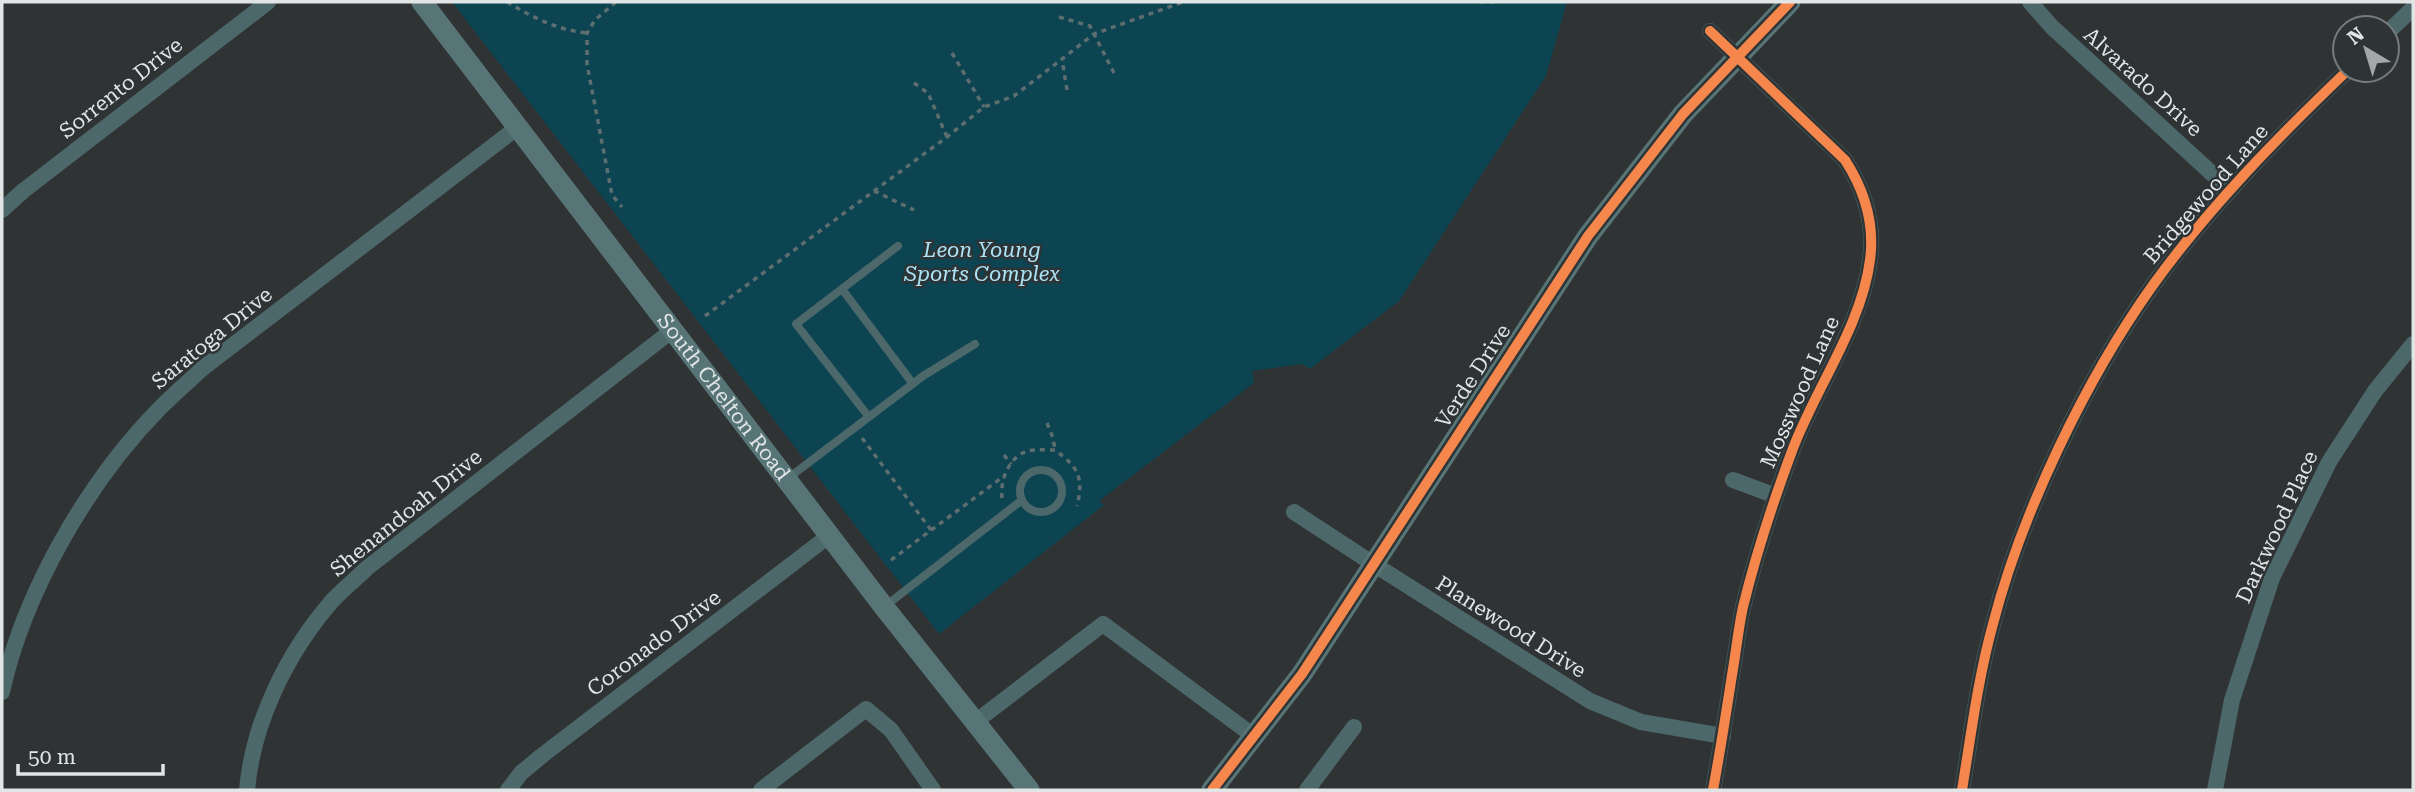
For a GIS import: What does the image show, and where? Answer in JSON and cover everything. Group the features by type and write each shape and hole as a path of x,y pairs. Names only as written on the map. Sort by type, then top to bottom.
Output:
{"main road":[{"name":"South Chelton Road","path":"422,2 884,607 1030,790"},
{"name":"Verde Drive","path":"1212,790 1303,674 1588,236 1683,114 1790,2"}],"street":[{"name":"Sorrento Drive","path":"2,210 268,2"},
{"name":"Alvarado Drive","path":"2030,2 2052,27 2230,190"},
{"name":"Mosswood Lane","path":"1710,31 1845,160 1867,202 1871,231 1870,261 1859,305 1812,403 1776,496 1743,610 1713,790"},
{"name":"Bridgewood Lane","path":"1962,790 1993,624 2010,570 2044,485 2108,354 2153,286 2230,190 2334,84"},
{"name":"Saratoga Drive","path":"2,689 15,644 50,563 100,482 160,408 203,368 518,127"},
{"name":"Shenandoah Drive","path":"247,790 260,729 276,686 298,646 332,601 367,568 674,330"},
{"name":"Darkwood Place","path":"2215,790 2232,700 2272,578 2329,461 2375,391 2413,344"},
{"path":"1733,480 1776,496"},
{"name":"Planewood Drive","path":"1294,512 1590,701 1640,722 1723,736"},
{"name":"Coronado Drive","path":"508,790 521,773 544,754 830,535"},
{"path":"974,723 1103,624 1255,737"},
{"path":"761,790 866,709 891,730 933,790"},
{"path":"1307,790 1354,727"}],"lane":[{"path":"869,417 796,324 898,246"},
{"path":"842,289 913,384"},
{"path":"788,479 913,384 975,344"},
{"path":"1044,469 1059,479 1062,493 1060,500 1051,509 1035,511 1022,500 1021,483 1032,471 1044,469"},
{"path":"884,607 1022,500"}],"path":[{"path":"507,2 568,31 587,33"},
{"path":"616,2 595,20 587,33 587,64 612,195 622,207"},
{"path":"705,316 984,107 1014,96 1094,34 1183,2"},
{"path":"1479,2 1500,2"},
{"path":"1059,17 1090,26 1115,75"},
{"path":"953,53 984,107"},
{"path":"1062,59 1067,90"},
{"path":"914,83 928,93 947,137"},
{"path":"874,191 914,210"},
{"path":"1047,423 1055,450 1076,469 1080,481 1077,506"},
{"path":"862,438 931,530"},
{"path":"891,560 1004,475 1011,464 1026,452 1055,450"},
{"path":"1004,455 1011,464"},
{"path":"1004,475 1002,502 1009,510"}],"green space":[{"name":"Leon Young Sports Complex","path":"452,2 1567,2 1546,76 1399,301 1310,369 1302,364 1252,371 1254,383 1099,501 1104,505 939,634"}],"cycle path":[{"path":"1212,790 1302,674 1588,236 1683,114 1790,2"},
{"path":"1710,31 1845,160 1863,196 1871,233 1870,260 1858,309 1792,451 1753,567 1741,616 1713,790"},
{"path":"1962,790 1983,665 2005,581 2039,492 2081,404 2128,322 2175,256 2246,173 2334,84"}]}
